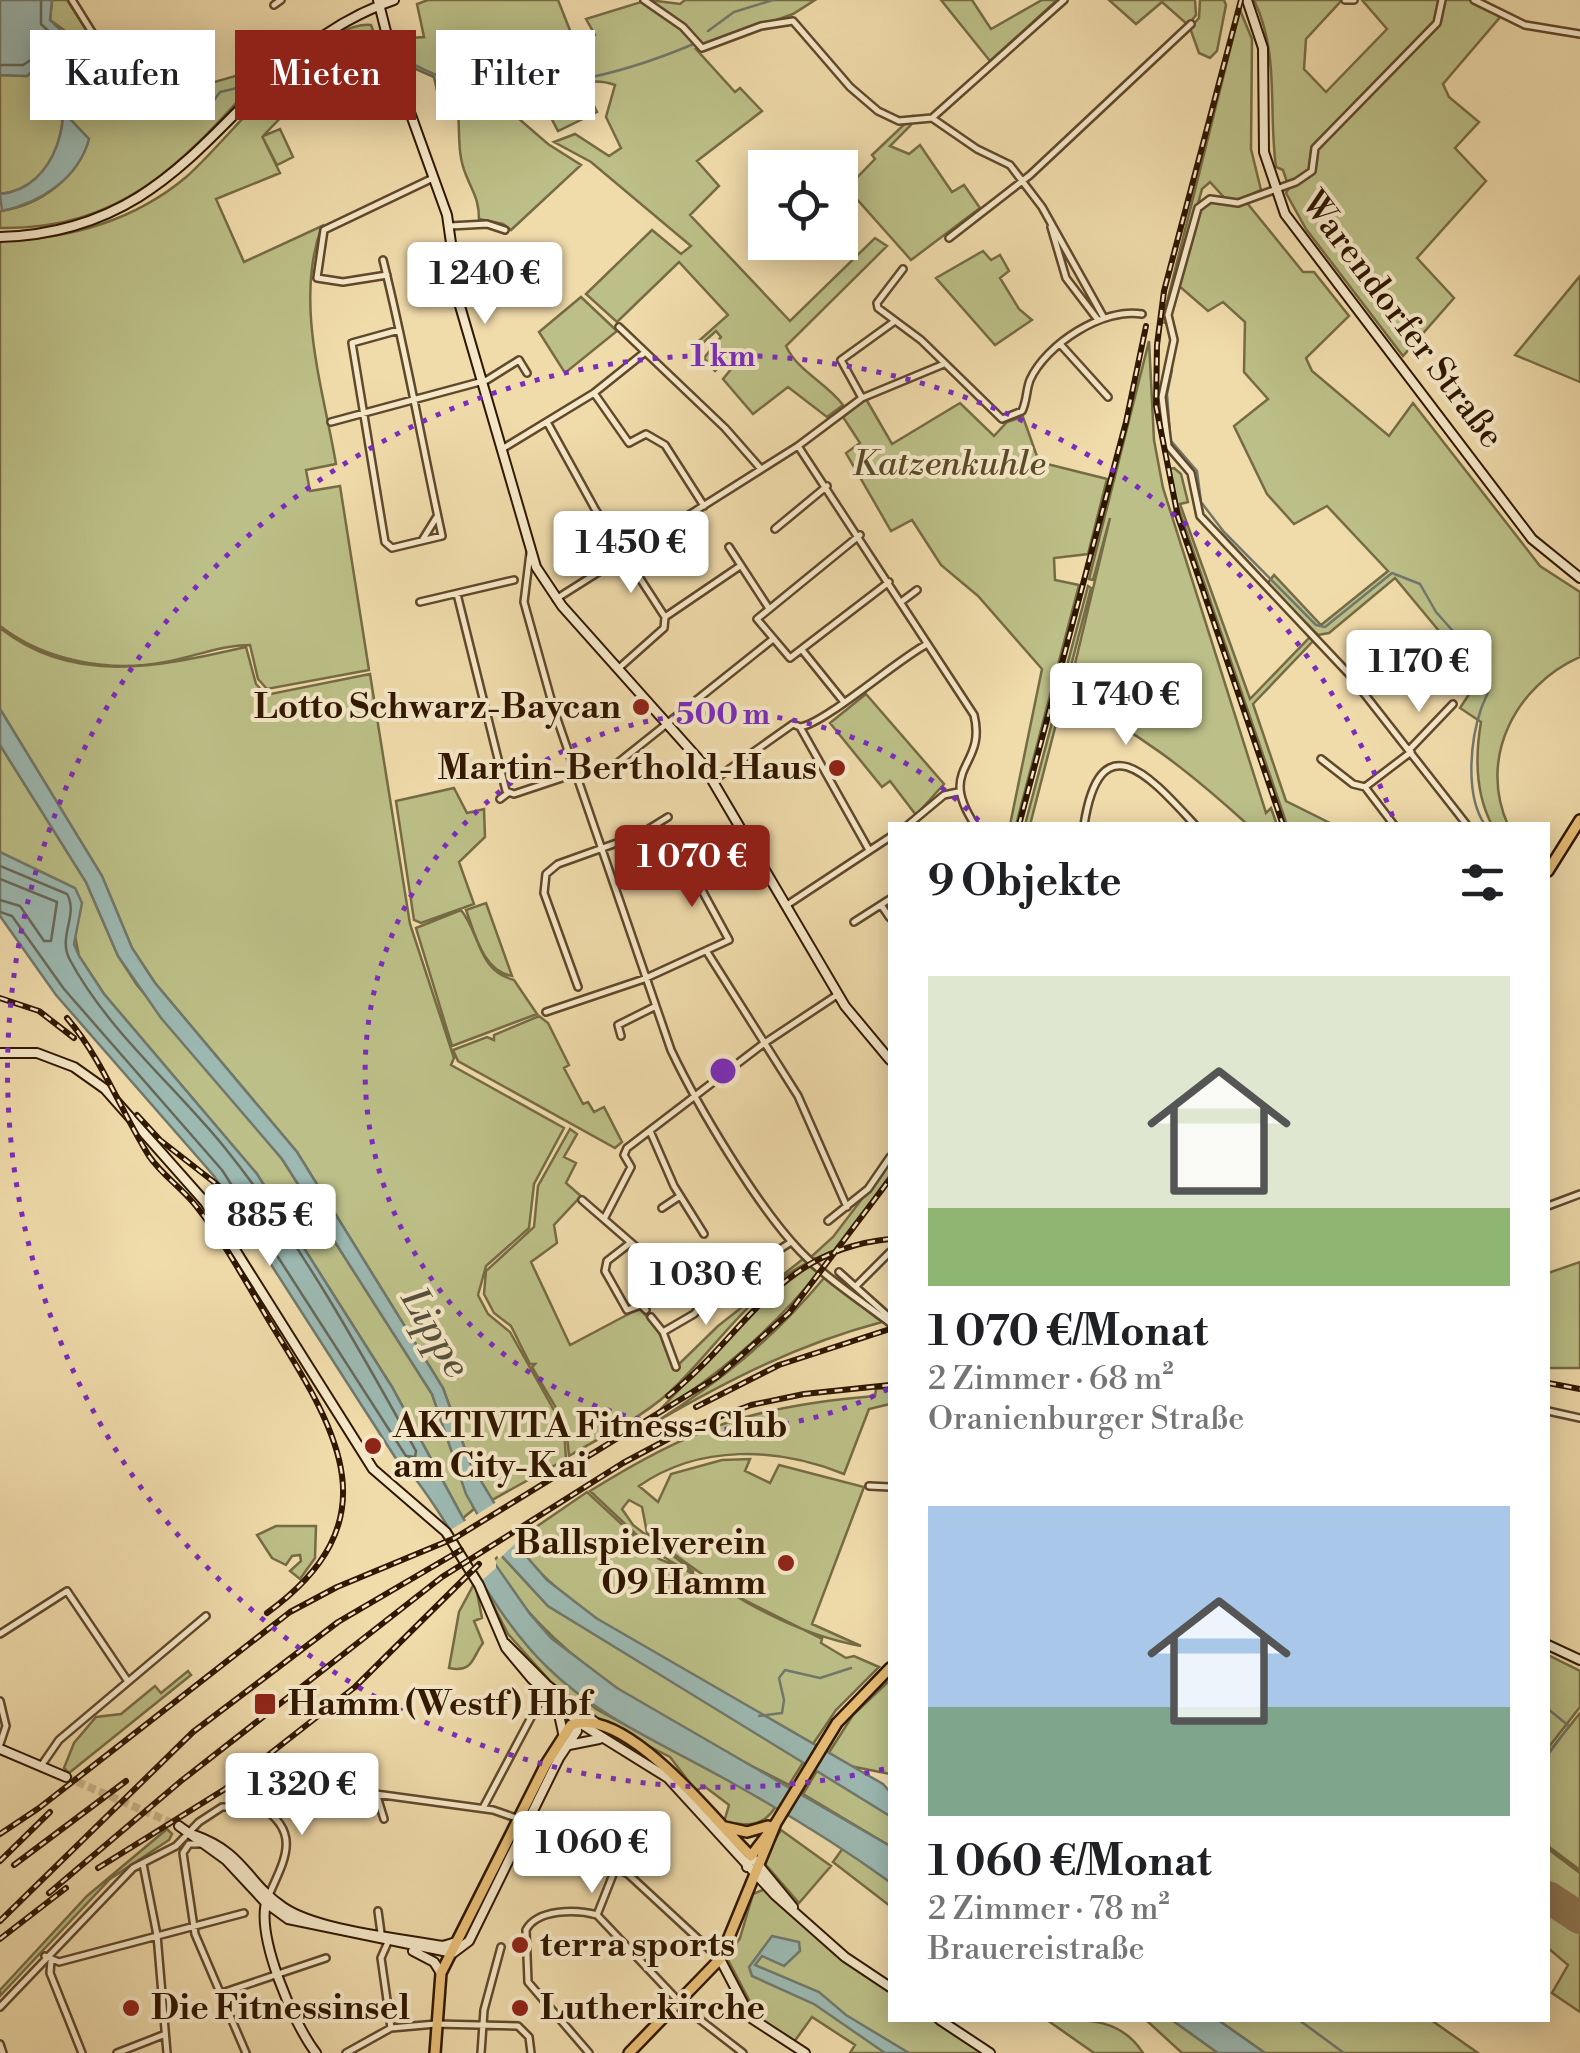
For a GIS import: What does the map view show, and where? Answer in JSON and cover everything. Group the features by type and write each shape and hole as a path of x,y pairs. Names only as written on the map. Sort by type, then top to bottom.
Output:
{"main road":[{"path":"0,237 76,225 154,190 196,156 294,58 342,23 378,3 394,0"},
{"name":"Warendorfer Straße","path":"1247,0 1263,48 1262,135 1274,189 1304,244 1521,524 1545,553 1580,578"},
{"path":"378,3 394,67 450,226 458,295 530,553 540,575 556,599 714,780 838,994 888,1057"},
{"path":"1550,868 1580,820"},
{"path":"3,1055 34,1052 96,1081 188,1180 373,1469 446,1532 479,1584 506,1644 544,1693 578,1722 674,1784 845,1957 888,1985"},
{"path":"506,1644 575,1708 664,1763 752,1864 765,1885 796,1910"},
{"path":"1550,1647 1580,1660"},
{"path":"629,2053 681,2004 720,1959 745,1895 752,1864 773,1825 845,1711 888,1670"},
{"path":"556,1706 563,1733"},
{"path":"435,2053 441,1973 569,1744 578,1722 575,1708"},
{"path":"179,1826 234,1867 288,1918 388,1942 453,1952 469,1941 563,1733 578,1722 597,1724"},
{"path":"569,1744 604,1740"},
{"path":"0,1747 66,1777"},
{"path":"716,1822 742,1832 773,1825"},
{"path":"189,1834 227,1849 268,1900 303,1917 443,1946 462,1937"},
{"path":"745,1895 765,1885"},
{"path":"268,1900 263,1915 270,1946 298,2025 316,2053"},
{"path":"270,1946 274,1924 288,1918"},
{"path":"400,1944 434,1962 441,1973"},
{"path":"720,1959 751,2018 805,2053"},
{"path":"943,2022 990,2053"}],"street":[{"path":"72,0 91,30"},
{"path":"274,5 281,0"},
{"path":"644,0 702,48 761,26 794,22 850,87 878,111 898,120 932,118 977,149 1010,165 1049,219 1101,319"},
{"path":"932,118 1064,0"},
{"path":"1345,0 1354,0"},
{"path":"1442,0 1436,23 1314,148 1312,170 1238,203 1210,199 1198,208 1170,308 1173,336 1162,398 1167,442 1192,472 1197,511 1338,662 1465,822"},
{"path":"1474,0 1525,25 1580,34"},
{"path":"949,238 1024,180 1191,24"},
{"path":"387,274 343,282 315,276 324,230 433,178"},
{"path":"1049,219 1058,264 1101,319"},
{"path":"450,226 486,224 504,230"},
{"path":"384,260 414,399 442,536 388,547 352,341 399,330"},
{"path":"903,269 877,303 998,418 1007,419 1022,411 1030,380 1061,345 1101,319 1142,314"},
{"path":"834,364 896,321"},
{"path":"619,327 725,428 761,469"},
{"path":"1061,345 1108,397"},
{"path":"501,449 594,393 644,353"},
{"path":"331,422 482,382 518,360 527,373"},
{"path":"840,360 862,398"},
{"path":"556,599 798,446 862,398 944,364"},
{"path":"594,393 629,443 646,434 665,445 704,506"},
{"path":"547,422 665,617 664,628 618,668"},
{"path":"798,446 860,534 976,720 976,743 959,778 958,792 973,822"},
{"path":"775,529 827,486"},
{"path":"422,541 438,516"},
{"path":"860,534 756,616 788,658 889,582"},
{"path":"729,546 768,606"},
{"path":"530,553 524,587 532,630 574,774 654,1007 695,1095 792,1242 888,1321"},
{"path":"665,617 740,566"},
{"path":"524,587 540,575"},
{"path":"420,602 514,580"},
{"path":"902,602 917,590"},
{"path":"457,594 508,793"},
{"path":"619,762 773,639"},
{"path":"714,780 796,725 813,725 927,644"},
{"path":"802,650 843,702"},
{"path":"1365,787 1410,751 1454,704"},
{"path":"796,725 870,850"},
{"path":"1321,758 1353,784 1365,787 1392,822"},
{"path":"1085,822 1100,778 1112,769 1128,766 1145,772 1192,822"},
{"path":"500,799 508,793 574,774"},
{"path":"911,822 944,794 958,792"},
{"path":"578,988 544,880 552,868 637,836 668,817"},
{"path":"546,1012 644,979 730,940 686,861 652,884 637,836"},
{"path":"787,905 888,838"},
{"path":"854,922 888,899"},
{"path":"881,904 888,915"},
{"path":"707,952 798,1096 846,1208"},
{"path":"604,1219 632,1168 624,1155 627,1148 763,1044 838,994"},
{"path":"621,1036 618,1025 654,1007"},
{"path":"650,1130 680,1196 704,1234"},
{"path":"828,1222 868,1189 888,1160"},
{"path":"1550,1205 1580,1194"},
{"path":"662,1208 680,1196"},
{"path":"582,1200 673,1279 712,1294"},
{"path":"663,1332 694,1314 712,1294 792,1242"},
{"path":"630,1244 606,1261 605,1271 628,1310 641,1306 646,1310"},
{"path":"856,1285 888,1254"},
{"path":"839,1272 888,1316 888,1321"},
{"path":"651,1317 663,1332 676,1367"},
{"path":"1550,1411 1580,1418"},
{"path":"868,1486 888,1487"},
{"path":"0,1634 67,1592 126,1680"},
{"path":"40,1766 51,1747 206,1616"},
{"path":"484,1808 544,1693"},
{"path":"0,1701 6,1717 0,1747"},
{"path":"338,1788 484,1808 523,1821 616,1866 720,1959"},
{"path":"376,1793 384,1820"},
{"path":"0,2007 120,1880 226,1806 266,1810 283,1833 288,1857 268,1900"},
{"path":"200,1844 190,1844 183,1854 193,1926 246,2053"},
{"path":"143,1864 157,1936 167,2053"},
{"path":"596,1915 616,1866"},
{"path":"378,1911 381,1933"},
{"path":"48,1959 244,1913"},
{"path":"589,2053 528,1982 525,1960 529,1924 565,1913 596,1915 681,2004 743,2053"},
{"path":"388,1942 381,1958 390,2028"},
{"path":"482,2053 482,2026 501,1947"},
{"path":"219,1994 326,1958"},
{"path":"48,1959 82,2053"},
{"path":"346,2053 390,2028 436,2024 509,2024 522,2028 530,2053"},
{"path":"117,2053 163,2035"},
{"path":"0,2044 4,2053"}],"green space":[{"path":"52,0 67,0 86,30 64,30 50,20"},
{"path":"428,0 558,0 570,30 436,30 436,86 434,77 416,69 416,38 424,37 417,4"},
{"path":"649,0 680,4 685,0 815,0 793,14 696,49 735,92 740,88 762,111 697,161 719,186 690,215 790,321 852,260 858,260 858,255 875,238 887,246 786,346 798,363 843,405 827,417 788,387 753,414 723,379 741,357 736,352 715,371 704,358 721,337 716,331 696,349 693,346 728,315 679,262 617,322 586,294 652,230 681,254 691,246 591,162 554,142 575,134 609,156 621,148 606,117 615,85 595,82 595,30 586,19 641,2 693,36"},
{"path":"941,0 972,0 991,29 1042,0 1057,0 990,61"},
{"path":"1109,0 1195,0 1196,15 1188,25 1162,2 1136,24"},
{"path":"1200,0 1224,0 1226,5 1217,51 1210,58 1199,53 1190,28 1199,18"},
{"path":"1254,0 1342,0 1306,39 1304,69 1326,92 1387,29 1362,0 1472,0 1501,16 1443,84 1449,97 1479,122 1455,148 1486,181 1417,258 1454,298 1403,356 1306,229 1286,193 1289,188 1283,170 1276,167 1267,41"},
{"path":"1240,10 1252,39 1251,149 1261,190 1243,198 1303,272 1314,272 1349,316 1306,358 1312,371 1389,436 1413,403 1540,566 1580,592 1580,657 1537,686 1508,727 1500,750 1497,775 1507,822 1490,822 1486,813 1478,775 1481,722 1460,708 1479,679 1395,578 1329,633 1318,635 1267,584 1274,575 1321,625 1388,571 1327,506 1294,524 1267,494 1234,426 1268,399 1244,372 1245,322 1223,302 1208,311 1178,285 1198,214 1210,201 1230,204 1210,182 1202,189 1166,323 1162,322"},
{"path":"371,25 373,30 347,30"},
{"path":"30,73 30,120 62,120 62,126 48,164 36,178 20,189 0,194 0,75"},
{"path":"235,76 235,103 184,156 122,201 86,216 46,225 0,228 0,211 29,203 55,188 76,166 89,139 71,120 215,120 215,82"},
{"path":"912,117 911,125 890,146 909,154 920,145 952,192 964,185 980,208 911,260 858,200 858,177 875,159 872,155"},
{"path":"242,120 278,120 263,136 280,129 293,157 277,165 262,136 280,173 216,199 244,262 322,226 314,255 311,314 318,375 336,464 306,470 310,491 340,486 369,670 267,689 258,679 250,645 144,665 100,665 57,656 0,626 0,241 74,232 121,217 165,193"},
{"path":"458,120 520,120 581,165 511,230 503,224 479,219 459,143"},
{"path":"552,120 581,120 558,131"},
{"path":"983,251 991,260 1000,255 1009,271 1000,278 1019,309 1032,320 995,345 936,278"},
{"path":"1580,276 1580,382 1515,355"},
{"path":"581,297 617,331 565,373 539,332"},
{"path":"1149,341 1154,440 1163,488 1266,813 1271,808 1276,822 1245,822 1162,754 1067,697 1110,518 1093,580 1089,579"},
{"name":"Katzenkuhle","path":"866,399 892,444 960,403 994,436 1007,422 1023,417 1039,462 1107,479 1088,554 1054,558 1055,580 1079,585 1017,822 1011,822 1042,669 978,596 941,565 912,520 891,531 846,453 860,443 843,417"},
{"path":"1174,468 1181,474 1188,502 1180,504 1250,699 1312,635 1315,639 1253,704 1286,801 1328,822 1286,822 1168,469"},
{"path":"1088,586 1091,588 1031,822 1026,822"},
{"path":"0,628 28,647 88,665 151,665 246,647 256,684 266,695 370,674 410,924 454,1058 451,1065 564,1128 534,1184 529,1228 486,1266 478,1295 488,1314 510,1332 564,1428 566,1459 492,1500 470,1463 443,1388 297,1152 155,983 132,948 102,876 0,709"},
{"path":"866,694 944,784 916,815 890,781 882,787 830,723"},
{"path":"0,745 86,882 118,956 137,985 282,1159 432,1394 474,1509 463,1518 392,1387 257,1174 104,994 79,956 75,936 33,872 0,852"},
{"path":"454,788 467,813 484,809 485,837 459,862 474,904 421,923 414,920 396,801"},
{"path":"486,903 512,976 502,973 487,959 473,930 466,910"},
{"path":"461,910 486,960 514,980 537,1014 452,1046 416,928"},
{"path":"539,1016 548,1023 569,1065 564,1068 583,1104 588,1102 594,1112 604,1107 622,1142 615,1148 458,1061 453,1050 487,1037 494,1040 494,1035"},
{"path":"570,1129 577,1134 564,1157 576,1163 566,1183 581,1196 554,1225 557,1243 531,1262 570,1345 640,1308 662,1337 675,1368 718,1326 803,1259 807,1263 753,1302 654,1405 569,1456 566,1425 532,1367 535,1364 530,1364 511,1326 494,1313 484,1294 486,1271 534,1227 538,1186"},
{"path":"888,1165 888,1178 838,1249 815,1259 812,1256 833,1237"},
{"path":"1580,1262 1580,1368 1550,1368 1550,1272"},
{"path":"809,1266 818,1273 762,1334 721,1369 653,1417 769,1296"},
{"path":"824,1278 882,1322 766,1364 656,1422 746,1357"},
{"path":"888,1388 888,1404 869,1409 844,1474 793,1459 739,1454 687,1463 639,1486 658,1502 671,1474 722,1460 750,1459 745,1471 770,1483 779,1465 864,1487 812,1624 861,1646 803,1629 846,1658 854,1656 879,1667 836,1710 813,1744 697,1681 604,1624 534,1566 517,1540 587,1492 659,1559 684,1569 655,1552 590,1491 661,1451 725,1423 793,1406 875,1396 876,1389","holes":["629,1500 642,1507 647,1533 734,1595 685,1570 694,1572 633,1525 622,1509"]},
{"path":"276,1526 316,1526 315,1558 300,1579 290,1571 301,1561 300,1555 292,1556 286,1565 272,1558 257,1535"},
{"path":"500,1554 548,1606 804,1761 789,1785 664,1718 586,1665 519,1601 492,1563"},
{"path":"481,1581 533,1652 596,1709 776,1806 771,1813 753,1824 724,1822 729,1805 704,1786 696,1791 670,1757 605,1724 551,1682 508,1634"},
{"path":"475,1582 482,1618 474,1621 483,1643 468,1666 449,1668 459,1612"},
{"path":"1550,1656 1580,1671 1580,1707 1550,1745"},
{"path":"188,1671 191,1675 69,1773 64,1768 74,1743 96,1717 121,1714 155,1686 161,1693"},
{"path":"888,1682 888,1774 845,1765 828,1754 853,1715"},
{"path":"1580,1713 1580,1870 1550,1848 1550,1750"},
{"path":"818,1769 888,1815 888,1845 803,1794"},
{"path":"167,1829 172,1834 169,1840 110,1879 0,1996 0,1990 87,1896"},
{"path":"781,1830 831,1866 799,1903 766,1865 765,1854"},
{"path":"843,1848 888,1881 888,1904 833,1862"},
{"path":"1550,1850 1580,1873 1580,2012 1552,1993 1568,1965 1550,1950"},
{"path":"765,1889 834,1953 888,1991 888,2022 935,2022 982,2053 850,2053 855,2045 812,2017 794,2042 759,2019 727,1958 740,1938 753,1894"},
{"path":"1050,2022 1101,2023 1124,2033 1143,2053 1094,2053"},
{"path":"1148,2022 1175,2022 1218,2053 1182,2053"},
{"path":"1221,2022 1434,2022 1478,2053 1265,2053"}],"water":[{"path":"0,0 52,0 50,20 61,30 30,30 30,73 0,75"},
{"path":"62,120 71,120 89,139 76,166 44,195 2,211 0,194 20,189 36,178 57,145"},
{"path":"0,709 102,876 132,948 155,983 297,1152 443,1388 470,1463 527,1557 547,1580 596,1618 883,1784 888,1790 888,1815 548,1606 500,1554 466,1494 432,1394 282,1159 161,1018 118,956 86,882 0,745"},
{"path":"0,852 75,888 82,903 74,944 79,956 104,994 257,1174 392,1387 463,1518 551,1638 617,1688 888,1845 888,1881 774,1807 612,1717 568,1686 526,1645 425,1491 406,1467 402,1468 214,1176 56,995 0,916"},
{"path":"772,1936 799,1942 800,1951 784,1966 762,1956 755,1965 819,1992 846,2015 909,2053 885,2053 814,2004 752,1976 749,1967"},
{"path":"1175,2022 1221,2022 1265,2053 1218,2053"}],"pier":[{"path":"498,1501 521,1538 499,1559 473,1517"},
{"path":"470,1518 496,1561 496,1568 478,1584 447,1532"}],"waterway":[{"path":"708,31 734,12 773,0"},
{"path":"416,66 445,78 476,84 541,85 605,74 696,43"},
{"path":"215,99 220,92 235,88"},
{"path":"1170,434 1167,394 1172,370"},
{"path":"1172,442 1197,471 1201,502 1224,532 1316,625 1325,627 1392,573 1420,584 1436,612 1484,666"},
{"path":"1484,822 1474,799 1471,768 1477,722 1490,687 1488,672"},
{"path":"759,1716 782,1713 784,1700 779,1678 785,1670 820,1678 851,1668"},
{"path":"1550,1711 1569,1726 1550,1752"},
{"path":"1302,2022 1344,2053"}],"runway":[{"path":"1550,1898 1580,1918"}],"tunnel":[{"path":"66,1777 179,1826"}],"railway":[{"path":"1241,0 1164,291 1157,345 1156,406 1178,517 1282,822"},
{"path":"1020,822 1126,422 1146,326"},
{"path":"0,998 39,1011 74,1038"},
{"path":"67,1018 101,1068 149,1156 196,1206 227,1251 298,1368 334,1441 342,1477 342,1511 330,1545 306,1579 267,1613"},
{"path":"137,1115 160,1140 219,1186"},
{"path":"0,1834 39,1808 290,1612 337,1587 455,1538 717,1377 789,1313 888,1182"},
{"path":"668,1396 790,1277 851,1246 888,1239"},
{"path":"696,1407 779,1365 888,1330"},
{"path":"1550,1383 1580,1389"},
{"path":"49,1893 181,1781 442,1577 623,1463 687,1429 751,1405 804,1394 888,1385"},
{"path":"0,1921 193,1732 338,1622 461,1550"},
{"path":"98,1868 225,1789 355,1687 479,1564"},
{"path":"14,1865 126,1781"},
{"path":"0,1861 50,1812"},
{"path":"0,1939 66,1888"}],"place":[{"name":"Lotto Schwarz-Baycan","path":"641,707"},
{"name":"Martin-Berthold-Haus","path":"837,768"},
{"name":"AKTIVITA Fitness-Club am City-Kai","path":"373,1446"},
{"name":"Ballspielverein 09 Hamm","path":"786,1563"},
{"name":"Hamm (Westf) Hbf","path":"265,1704"},
{"name":"terra sports","path":"520,1945"},
{"name":"Die Fitnessinsel","path":"131,2008"},
{"name":"Lutherkirche","path":"520,2008"}],"water label":[{"name":"Lippe","path":"435,1333"}]}
